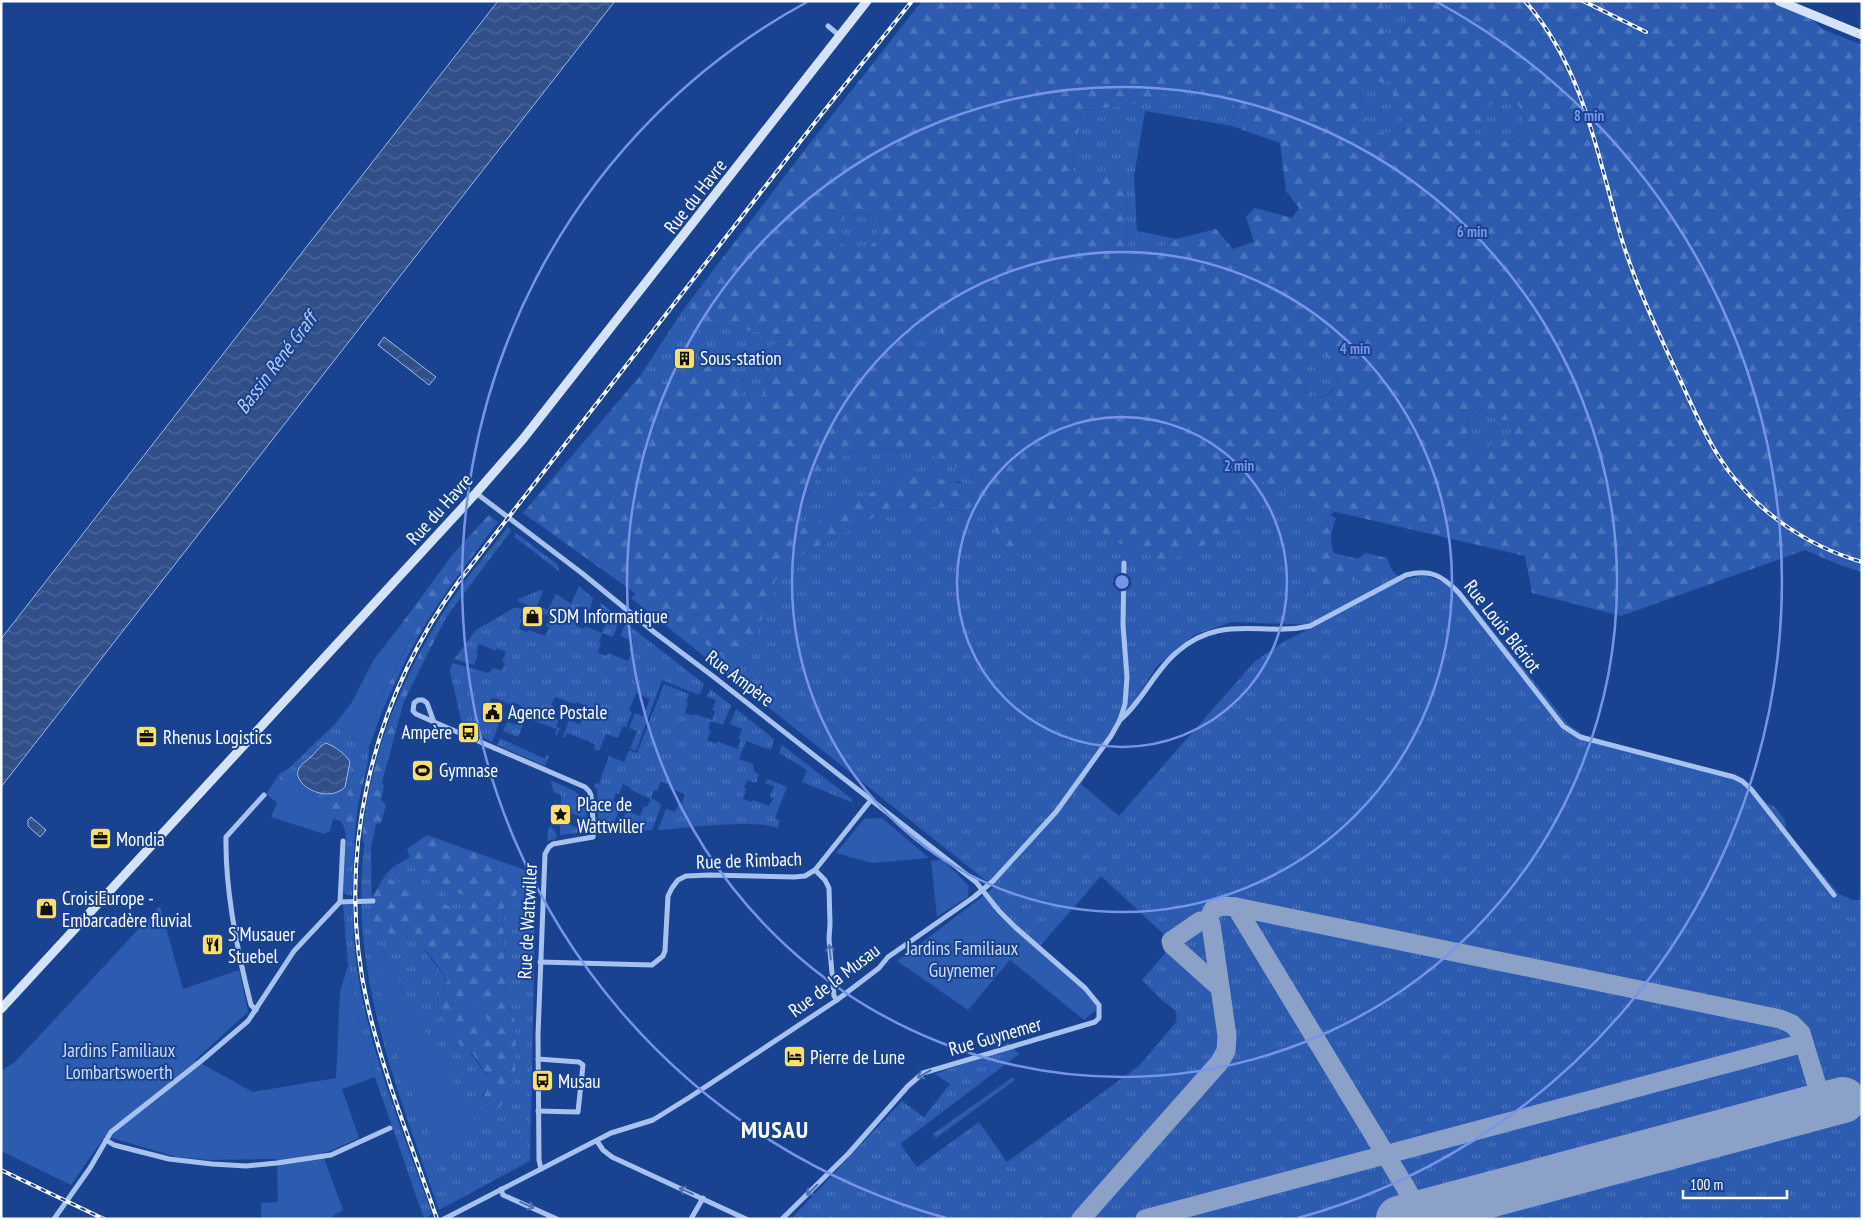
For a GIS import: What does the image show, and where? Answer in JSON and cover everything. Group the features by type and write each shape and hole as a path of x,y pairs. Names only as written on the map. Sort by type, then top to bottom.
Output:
{"main road":[{"name":"Rue du Havre","path":"1,1009 476,493 523,439 867,1"},
{"path":"1780,1 1862,35"}],"street":[{"path":"828,26 840,36"},
{"name":"Rue Ampère","path":"476,493 584,574 654,632 872,800 984,890"},
{"name":"Rue de la Musau","path":"444,1219 618,1131 653,1120 837,1000 879,968 888,957 984,890 1056,812 1111,736 1120,720 1127,677 1123,625 1124,562"},
{"name":"Rue Louis Blériot","path":"1120,720 1128,714 1158,672 1177,651 1198,637 1219,630 1240,627 1294,629 1310,626 1406,575 1418,572 1430,573 1448,580 1563,726 1580,737 1734,777 1742,781 1751,789 1834,895"},
{"name":"Rue de Wattwiller","path":"434,722 427,703 423,700 418,700 414,703 413,711 416,714 434,722 585,788 590,791 594,832 592,837 553,844 549,847 546,854 540,962 538,1059 539,1165 541,1169"},
{"path":"256,1010 251,1005 237,942 226,857 226,837 264,795"},
{"name":"Rue de Rimbach","path":"540,962 652,965 665,951 668,896 678,880 686,876 705,875 801,876 808,874 815,870 872,800"},
{"path":"54,1219 90,1168 112,1132 248,1021 294,951 340,902 343,840"},
{"path":"815,870 826,880 828,888 830,947 834,996 837,1000"},
{"name":"Rue Guynemer","path":"782,1219 849,1153 908,1086 923,1074 931,1070 1095,1022 1099,1018 1099,1005 1085,988 1015,927 999,911 984,890"},
{"path":"340,902 373,901"},
{"path":"538,1059 579,1062 582,1065 578,1112 538,1111"},
{"path":"106,1140 114,1145 169,1159 246,1166 277,1164 331,1155 390,1128"},
{"path":"597,1141 612,1158 746,1219"},
{"path":"501,1189 503,1195 557,1219"},
{"path":"691,1219 703,1198"}],"green space":[{"path":"922,1 1385,1 1382,9 1375,15 1382,28 1391,37 1398,37 1413,22 1415,12 1408,12 1407,1 1795,1 1822,29 1862,45 1862,572 1805,550 1621,616 1532,593 1525,556 1336,512 1261,481 1239,529 1166,562 1086,529 1076,507 1045,510 1033,507 1015,517 1026,549 1021,555 1011,557 991,524 980,501 964,512 935,506 900,511 888,510 794,559 775,581 771,603 763,615 756,637 743,650 737,666 523,513 640,376 652,385 688,377 750,344 754,348 732,363 745,383 740,393 745,400 763,395 763,386 770,372 764,358 764,350 773,344 789,343 785,336 729,328 705,327 692,319 683,310 807,147","holes":["1361,82 1393,82 1393,101 1396,109 1402,115 1403,135 1366,131 1366,110 1360,109","1181,90 1237,95 1232,126 1280,143 1286,191 1299,208 1292,218 1255,208 1246,217 1254,242 1233,249 1216,229 1176,239 1129,264 1125,173 1072,173 1082,111 1135,104 1145,99","1508,96 1516,102 1523,115 1525,131 1509,142 1486,137 1475,142 1465,139 1477,129 1494,101","845,213 880,215 876,240 867,249 843,246 842,229","925,315 938,323 942,337 935,346 921,353 909,347 906,331 908,323 913,316","1315,355 1326,355 1340,382 1331,393 1317,398 1309,394 1300,371","1475,409 1498,420 1514,420 1513,438 1497,433 1493,437 1494,442 1484,453 1466,443 1469,431 1468,418","864,449 883,449 935,456 962,471 972,480 971,485 934,478 913,477 843,503 838,511 805,528 800,526 797,511 817,478 830,465"]},
{"path":"1385,1 1407,1 1415,12 1413,22 1398,37 1391,37 1382,28 1375,15 1382,9"},
{"path":"1361,82 1393,82 1394,105 1402,115 1403,135 1366,131 1366,110 1360,109"},
{"path":"1181,90 1237,95 1232,126 1145,111 1134,176 1137,231 1176,239 1129,264 1125,173 1072,173 1082,111 1135,104 1145,99"},
{"path":"1508,96 1516,102 1521,110 1525,131 1509,142 1486,137 1475,142 1465,139 1477,129 1490,104"},
{"path":"845,213 880,215 876,240 867,249 843,247 842,229"},
{"path":"683,310 692,319 705,327 729,328 785,336 790,343 773,344 764,358 770,372 763,386 763,396 745,400 740,393 745,383 731,362 753,348 720,359 688,377 652,385 640,376"},
{"path":"925,315 938,323 942,337 935,346 921,353 908,347 906,331 908,323 913,316"},
{"path":"1315,355 1327,355 1340,382 1328,394 1319,398 1310,395 1306,390 1300,371"},
{"path":"1475,409 1498,420 1515,420 1513,438 1497,434 1494,442 1484,453 1466,443 1469,431 1468,418"},
{"path":"864,449 904,451 935,456 962,471 972,480 971,486 958,481 843,503 838,511 805,528 800,527 797,511 818,476 840,458"},
{"path":"1261,480 1335,512 1330,515 1304,593 1392,570 1402,580 1424,575 1443,582 1470,602 1569,725 1584,735 1744,779 1766,803 1775,807 1785,820 1786,830 1839,894 1853,900 1862,900 1862,1219 791,1219 902,1101 924,1117 950,1084 935,1074 986,1056 1008,1043 1019,1054 900,1144 917,1167 979,1122 1007,1162 1139,1066 1177,1021 1175,1010 1142,980 1172,945 1171,941 1101,876 1040,946 978,900 994,887 631,598 636,593 737,666 743,650 756,637 763,615 771,603 775,581 794,559 888,510 900,511 935,506 964,512 980,501 991,524 1026,549 1015,517 1033,507 1045,510 1077,507 1239,529","holes":["1232,622 1317,625 1285,641 1255,661 1119,816 1081,784 1157,666 1194,635"]},
{"path":"489,515 498,522 431,614 406,659 381,714 376,710 412,636 400,626 453,554"},
{"path":"1330,515 1336,518 1331,536 1334,553 1358,559 1366,553 1387,558 1392,570 1304,593"},
{"path":"508,527 511,531 447,616 438,633 432,631 458,591"},
{"path":"516,533 558,565 559,571 514,537"},
{"path":"579,586 593,598 590,610 580,606 576,615 579,616 576,626 584,629 585,626 602,633 598,653 606,656 608,653 628,661 633,641 620,636 626,623 704,684 699,695 662,680 636,751 630,749 637,731 629,728 635,713 643,716 650,699 636,693 629,710 632,712 626,727 623,726 618,738 606,734 599,751 594,749 595,744 567,733 565,738 563,737 569,720 580,724 584,705 555,697 551,705 554,706 550,716 558,720 556,727 560,728 557,735 555,734 557,729 526,718 518,737 503,731 507,722 517,725 521,717 518,716 522,706 513,702 512,705 492,697 488,706 491,707 487,717 496,720 496,723 499,724 492,742 463,729 450,671 452,663 488,673 494,668 501,671 505,663 502,661 506,652 497,648 496,651 479,644 474,665 454,659 476,630 514,608 523,609 519,629 545,636 549,628 546,626 550,616 541,613 543,608 548,610 556,594 571,604"},
{"path":"541,590 543,591 536,608 518,601 518,599"},
{"path":"601,603 620,618 613,637 602,633 606,625 603,623 607,613 599,610"},
{"path":"400,626 412,635 376,710 381,714 369,748 334,725 352,702 374,659"},
{"path":"432,631 438,633 404,701 382,782 384,786 381,800 386,805 381,823 376,824 371,847 364,846 363,831 370,785 383,739 400,695"},
{"path":"664,684 689,694 685,713 693,716 695,714 712,720 715,711 712,710 716,700 707,697 710,689 731,705 723,725 711,721 708,729 711,731 707,740 716,744 717,741 737,749 741,740 738,739 742,729 730,724 736,709 774,739 771,750 746,741 739,759 753,764 754,771 759,775 756,783 747,780 743,799 751,802 753,800 769,806 773,798 770,797 774,786 765,783 768,779 787,787 775,818 780,821 777,828 767,825 737,824 658,830 666,809 675,812 679,802 682,803 685,794 669,788 670,785 661,781 657,791 654,790 651,798 660,803 661,806 652,830 618,832 626,811 640,816 644,806 647,807 651,799 631,790 631,788 623,784 619,794 616,793 613,801 621,805 610,833 599,834 597,789 594,787 595,783 599,784 609,756 624,762 629,750 637,753"},
{"path":"334,725 369,748 368,761 352,759 353,775 348,781 350,797 337,803 299,785 290,767"},
{"path":"500,738 545,759 547,755 549,756 545,766 497,745"},
{"path":"782,745 853,800 851,802 802,782 807,770 779,753"},
{"path":"352,758 368,761 358,805 355,832 321,807 318,798 277,778 277,776 290,767 299,785 337,803 350,797 346,791 348,781 353,775"},
{"path":"277,778 318,798 321,807 341,821 333,819 330,831 324,834 271,817 277,803 266,794"},
{"path":"552,781 576,792 580,796 585,807 588,827 580,826 581,817 572,813 569,821 561,818 561,795 554,792"},
{"path":"882,818 929,858 872,863 836,853 864,819"},
{"path":"341,821 355,832 352,896 343,893 346,833"},
{"path":"560,821 579,828 577,833 560,835"},
{"path":"551,826 557,835 555,839 547,841 549,827"},
{"path":"427,835 502,862 507,873 523,882 513,900 509,900 503,909 506,1004 516,1022 515,1078 504,1102 491,1117 480,1104 487,1088 481,1081 487,1075 472,1053 465,1053 438,1008 439,995 448,980 431,957 417,943 410,938 392,936 377,923 372,924 371,899 384,877 407,885 419,894 468,914 474,900 424,878 413,867 407,849"},
{"path":"364,846 371,847 372,924 377,923 418,942 448,981 439,995 438,1008 487,1076 487,1088 482,1096 492,1117 516,1022 506,1004 503,909 508,898 508,886 502,862 536,874 530,1161 439,1210 393,1076 380,1032 370,987 364,941 361,894","holes":["375,945 379,945 479,1130 441,1160 401,1065"]},
{"path":"410,857 413,867 424,878 474,900 468,915 419,894 407,885 384,877 393,867"},
{"path":"943,860 969,886 968,897 937,917 931,861"},
{"name":"Jardins Familiaux Guynemer","path":"978,900 1063,965 1102,1005 1084,1020 1010,960 968,1010 897,961"},
{"path":"515,904 523,906 523,929 510,928 509,916 511,906 515,906"},
{"path":"343,905 353,905 358,974 371,1035 389,1096 432,1214 424,1219 375,1077 359,1019 348,966"},
{"name":"Jardins Familiaux Lombartswoerth","path":"160,906 183,989 239,970 248,1012 195,1060 253,1092 336,1078 340,991 348,966 359,1019 375,1077 342,1089 359,1138 322,1153 343,1210 328,1219 261,1219 261,1203 278,1202 277,1159 212,1160 177,1157 105,1136 71,1185 1,1151 1,1071 15,1062"},
{"path":"374,945 379,945 480,1130 441,1160 401,1065 382,1000"},
{"path":"472,1000 495,1029 484,1038 461,1009"},
{"path":"1013,1077 1015,1080 936,1138 933,1134"}],"water":[{"name":"Bassin René Graff","path":"498,1 615,1 1,787 1,639"},
{"path":"384,337 436,377 429,385 378,345"},
{"path":"326,743 340,751 350,762 345,787 329,794 320,793 305,786 298,774 299,768"},
{"path":"31,817 46,830 40,837 28,826 28,820"}],"taxiway":[{"path":"1207,921 1214,908 1224,906 1236,907 1780,1019 1792,1024 1801,1033 1823,1105"},
{"path":"1236,907 1421,1213"},
{"path":"1081,1219 1219,1063 1226,1051 1227,1036 1211,924 1207,921 1200,921 1171,941"},
{"path":"1172,945 1220,988"},
{"path":"1145,1219 1804,1043"}],"runway":[{"path":"1399,1219 1843,1100"}],"railway":[{"path":"437,1219 400,1114 375,1034 358,951 355,895 358,839 367,784 382,730 402,678 428,628 459,581 813,125 912,1"},
{"path":"1525,1 1545,27 1562,54 1575,83 1596,144 1621,237 1632,269 1658,331 1712,446 1747,493 1781,522 1820,546 1862,562"},
{"path":"1583,1 1646,32"},
{"path":"1,1170 104,1219"}],"place":[{"name":"Sous-station","path":"684,358"},
{"name":"SDM Informatique","path":"533,616"},
{"name":"Agence Postale","path":"492,712"},
{"name":"Ampère","path":"468,732"},
{"name":"Rhenus Logistics","path":"147,737"},
{"name":"Gymnase","path":"423,770"},
{"name":"Place de Wattwiller","path":"561,815"},
{"name":"Mondia","path":"100,839"},
{"name":"CroisiEurope - Embarcadère fluvial","path":"46,909"},
{"name":"S'Musauer Stuebel","path":"212,945"},
{"name":"Pierre de Lune","path":"794,1057"},
{"name":"Musau","path":"542,1081"}],"district":[{"name":"MUSAU","path":"775,1129"}]}
